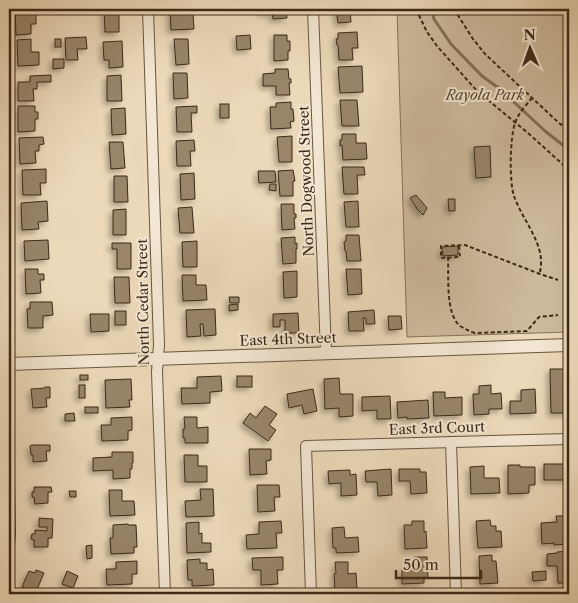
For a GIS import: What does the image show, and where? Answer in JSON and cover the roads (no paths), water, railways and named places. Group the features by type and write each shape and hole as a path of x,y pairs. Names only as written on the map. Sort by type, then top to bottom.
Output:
{"street":[{"name":"North Cedar Street","path":"148,9 159,345 157,372 165,594"},
{"name":"North Dogwood Street","path":"313,9 326,353"},
{"name":"East 4th Street","path":"9,364 569,345"},
{"name":"East 3rd Court","path":"311,594 306,446 569,439"},
{"path":"451,442 456,594"},
{"path":"9,478 9,545"}],"waterway":[{"path":"431,9 434,19 451,44 482,76 500,89 545,131 569,150"}],"park label":[{"name":"Rayola Park","path":"485,95"}]}
